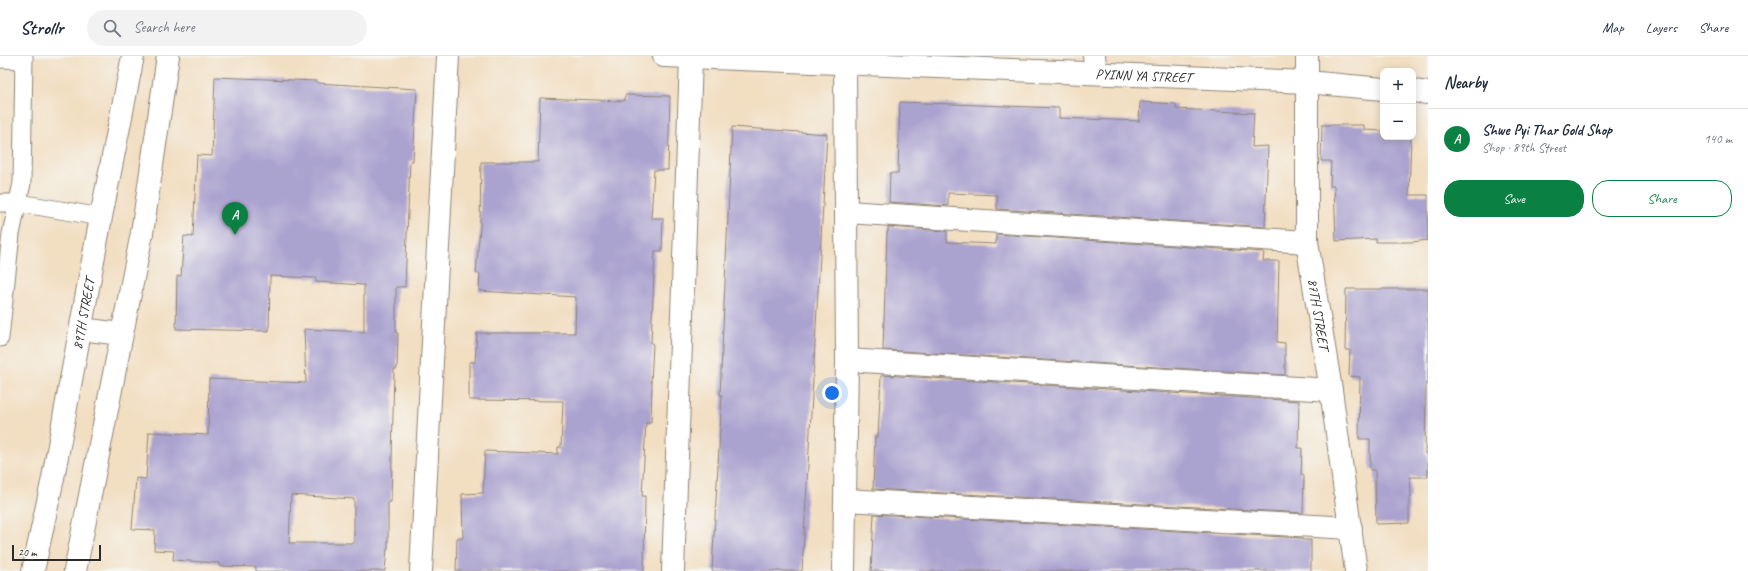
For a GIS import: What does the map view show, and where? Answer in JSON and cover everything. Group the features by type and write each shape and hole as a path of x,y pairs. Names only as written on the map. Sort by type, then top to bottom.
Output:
{"street":[{"name":"89TH STREET","path":"33,571 53,478 101,217 133,56"},
{"path":"75,571 142,233 168,56"},
{"path":"421,571 448,56"},
{"name":"PYINN YA STREET","path":"664,56 845,62 1095,65 1380,89"},
{"name":"87TH STREET","path":"1307,56 1307,242 1331,390 1356,571"},
{"path":"673,571 691,58"},
{"path":"844,571 847,360 845,62"},
{"path":"1416,92 1428,93"},
{"path":"847,212 1307,242"},
{"path":"80,329 121,334"},
{"path":"847,360 1331,390"},
{"path":"844,500 1351,528"}],"lane":[{"path":"0,59 24,58 22,183 19,203 11,234 0,338"},
{"path":"0,203 19,203 101,217"}],"building":[{"path":"215,77 317,81 317,83 417,89 413,161 410,161 405,287 396,287 396,333 398,333 397,369 394,369 391,502 388,502 388,549 385,571 256,571 256,567 219,566 219,563 173,560 174,551 154,550 155,530 132,529 136,478 146,479 149,432 208,435 209,379 306,383 304,329 364,332 364,285 316,282 316,278 270,276 269,331 176,329 177,276 181,276 184,236 193,237 197,155 212,156","holes":["291,495 354,499 354,543 289,543"]},
{"path":"625,95 670,96 668,170 654,170 651,218 663,218 662,251 655,251 651,343 653,344 651,423 646,423 642,496 645,496 644,571 456,571 457,538 463,538 462,494 483,493 485,451 558,454 558,447 561,447 563,401 469,400 469,362 475,362 477,333 575,333 576,297 479,291 480,274 476,273 480,227 481,162 538,162 540,98 624,101"},
{"path":"900,102 1059,108 1059,118 1139,121 1140,102 1176,104 1176,109 1254,113 1252,147 1268,146 1265,227 997,209 997,195 948,193 948,206 889,202 890,173 898,173"},
{"path":"1322,125 1364,125 1364,130 1380,131 1380,140 1411,140 1409,195 1428,195 1428,240 1412,242 1376,242 1376,239 1336,241 1334,186 1330,186 1331,161 1321,161"},
{"path":"732,127 827,134 802,571 712,571 722,395 720,395"},
{"path":"888,227 947,231 947,242 996,244 996,234 1264,252 1263,261 1279,261 1277,342 1285,343 1285,375 883,350"},
{"path":"1346,289 1428,289 1428,384 1426,384 1425,454 1428,454 1428,477 1410,477 1411,498 1409,498 1409,523 1376,524 1375,470 1370,470 1370,439 1359,439 1360,377 1349,376 1350,350 1345,350"},
{"path":"881,376 1299,401 1298,448 1302,448 1301,475 1304,475 1303,513 873,489 875,437 878,437"},
{"path":"874,514 1302,538 1302,540 1311,540 1311,571 871,571"}],"place":[{"name":"Shwe Pyi Thar Gold Shop","path":"235,235"}]}
